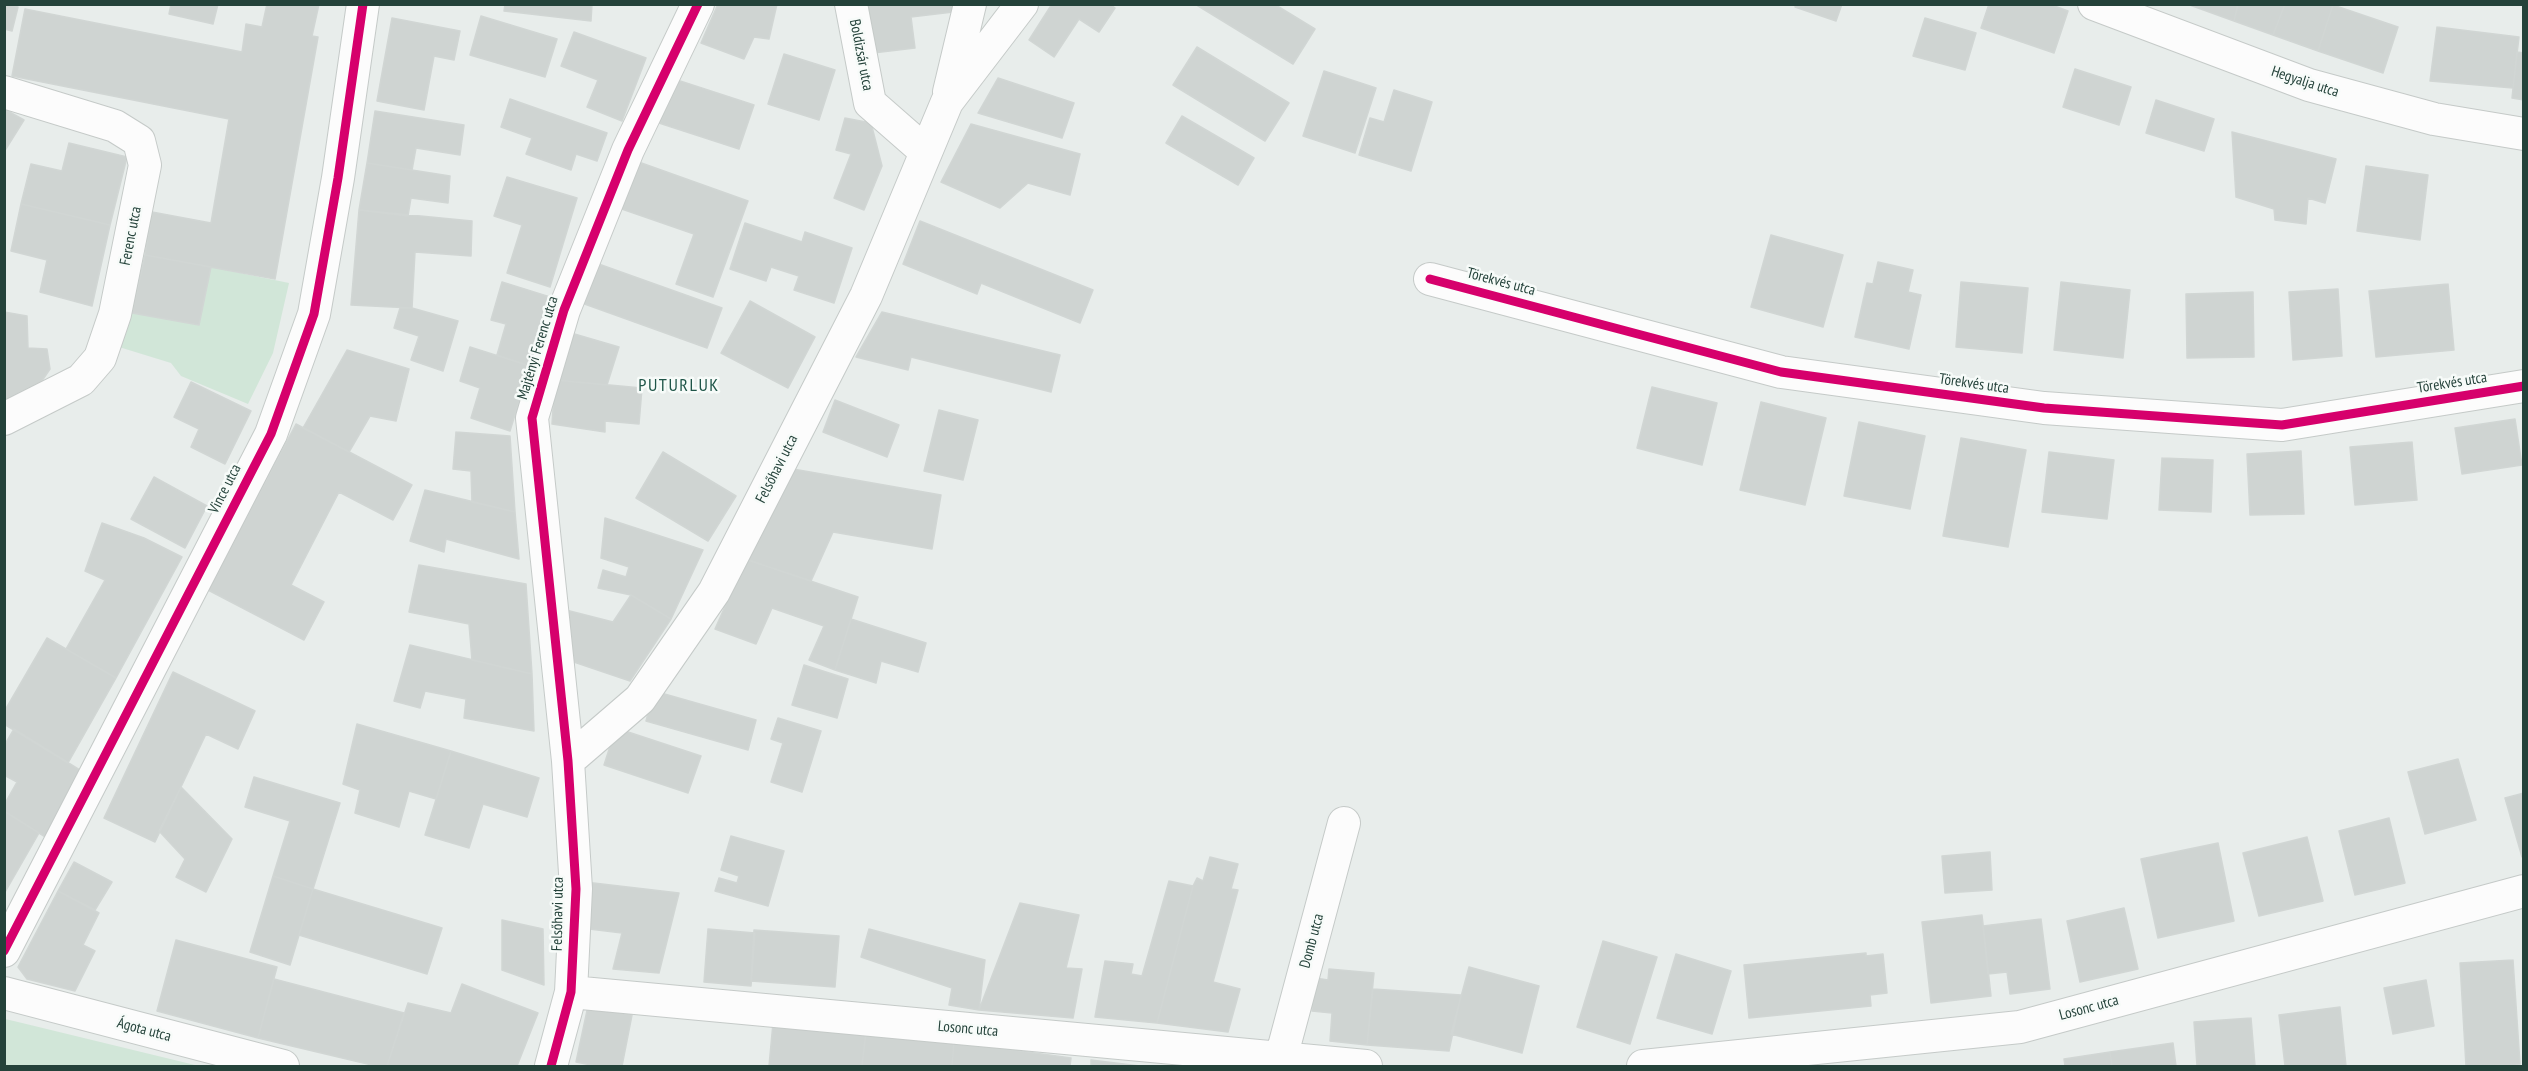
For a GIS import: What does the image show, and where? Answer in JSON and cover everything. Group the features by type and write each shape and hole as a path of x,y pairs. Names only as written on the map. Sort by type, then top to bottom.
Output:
{"street":[{"name":"Vince utca","path":"4,951 271,434 314,314 338,178 363,4"},
{"name":"Majtényi Ferenc utca","path":"568,760 532,418 564,310 602,214 628,150 698,4"},
{"name":"Boldizsár utca","path":"851,4 870,103 926,152"},
{"path":"947,102 970,4"},
{"name":"Felsőhavi utca","path":"550,1066 571,992 576,889 568,760 640,699 714,592 866,296 947,102 1022,4"},
{"name":"Hegyalja utca","path":"2094,4 2309,85 2434,119 2523,134"},
{"name":"Ferenc utca","path":"4,92 115,126 139,141 145,165 115,314 100,358 81,380 4,419"},
{"name":"Törekvés utca","path":"1430,279 1781,372 2044,408 2282,425 2523,386"},
{"name":"Domb utca","path":"1281,1058 1344,823"},
{"name":"Losonc utca","path":"1643,1066 2020,1027 2523,891"},
{"name":"Losonc utca","path":"571,992 1366,1066"},
{"name":"Ágota utca","path":"4,993 283,1066"}],"green space":[{"path":"211,267 289,283 273,353 248,404 181,376 171,363 119,347 132,313"},
{"path":"5,1019 18,1022 199,1066 5,1066"}],"building":[{"path":"4,4 18,7 12,31 4,29"},
{"path":"171,4 218,4 213,24 169,14"},
{"path":"267,4 319,4 312,36 318,37 275,279 145,255 152,212 211,223 229,119 12,76 25,9 242,52 246,24 262,27"},
{"path":"505,4 592,4 591,21 504,11"},
{"path":"718,4 777,4 769,39 754,37 744,59 701,43"},
{"path":"867,4 952,4 953,12 911,17 915,48 873,53"},
{"path":"1052,4 1110,4 1115,8 1099,32 1079,19 1054,57 1029,40"},
{"path":"1195,4 1274,4 1315,29 1293,64"},
{"path":"1796,4 1842,4 1836,21 1795,7"},
{"path":"1989,4 2049,4 2068,11 2054,53 1981,28"},
{"path":"2187,4 2238,4 2234,21"},
{"path":"2238,4 2285,4 2273,35 2234,21"},
{"path":"2285,4 2333,5 2318,51 2273,35"},
{"path":"2333,5 2398,27 2383,73 2318,51"},
{"path":"481,16 557,39 545,77 470,55"},
{"path":"392,18 460,31 454,60 434,56 424,110 377,101"},
{"path":"1925,18 1976,33 1965,70 1913,56"},
{"path":"2437,27 2519,37 2513,88 2430,81"},
{"path":"574,32 646,58 622,121 587,107 598,80 561,66"},
{"path":"1197,47 1289,103 1265,141 1173,85"},
{"path":"2517,52 2524,53 2524,100 2512,98"},
{"path":"784,54 835,70 819,120 768,104"},
{"path":"2075,69 2131,87 2119,125 2063,107"},
{"path":"1324,71 1376,88 1355,153 1303,136"},
{"path":"998,78 1074,103 1062,138 978,113"},
{"path":"674,79 754,105 739,149 659,123"},
{"path":"1394,90 1432,102 1411,171 1359,155 1370,118 1384,122"},
{"path":"510,99 607,133 597,161 576,154 571,170 526,154 532,138 501,127"},
{"path":"2156,100 2214,119 2204,151 2146,133"},
{"path":"4,109 24,120 4,152"},
{"path":"375,111 464,125 460,155 416,148 412,170 367,163"},
{"path":"1182,116 1254,158 1238,185 1166,143"},
{"path":"845,118 871,123 882,166 864,210 834,198 851,154 836,150"},
{"path":"971,124 1080,154 1070,195 1028,183 1000,208 941,182"},
{"path":"2232,132 2336,159 2325,203 2308,198 2306,224 2275,220 2274,209 2236,197"},
{"path":"69,143 127,157 110,225 21,204 31,164 62,171"},
{"path":"633,160 748,201 713,297 676,284 694,234 616,207"},
{"path":"367,163 450,176 448,203 411,198 408,216 359,210"},
{"path":"2366,166 2428,175 2420,240 2357,231"},
{"path":"507,177 577,198 550,287 507,273 522,225 494,216"},
{"path":"21,204 110,225 92,306 40,292 47,260 11,251"},
{"path":"359,210 472,221 471,256 415,252 412,308 351,305"},
{"path":"920,221 1093,290 1080,323 981,283 977,294 903,264"},
{"path":"745,223 802,242 805,232 852,248 834,303 794,290 799,276 771,267 766,281 730,269"},
{"path":"1771,235 1843,255 1823,327 1751,307"},
{"path":"145,255 211,267 199,325 132,313"},
{"path":"593,262 722,308 707,348 579,302"},
{"path":"1878,262 1913,270 1908,292 1921,295 1909,349 1855,337 1867,283 1873,284"},
{"path":"502,282 550,297 530,366 497,355 506,324 491,320"},
{"path":"1961,282 2028,288 2022,353 1956,347"},
{"path":"2061,282 2130,290 2123,358 2054,350"},
{"path":"2448,284 2454,350 2376,357 2369,291"},
{"path":"2338,289 2342,356 2293,360 2289,292"},
{"path":"2253,292 2254,357 2187,358 2186,294"},
{"path":"750,301 815,337 788,388 721,353"},
{"path":"400,308 412,308 458,321 443,371 411,360 419,336 394,328"},
{"path":"4,312 27,316 28,348 47,349 50,369 35,391 4,401"},
{"path":"882,312 1060,355 1051,392 911,357 908,370 856,357"},
{"path":"571,333 619,347 607,385 555,380"},
{"path":"470,347 530,366 510,431 471,418 480,388 460,381"},
{"path":"347,350 409,369 396,421 370,416 349,452 303,428"},
{"path":"555,380 642,388 639,424 605,421 605,432 552,424"},
{"path":"191,382 251,411 225,464 191,447 199,429 174,417"},
{"path":"1652,387 1717,403 1702,465 1637,448"},
{"path":"835,400 899,425 887,457 823,432"},
{"path":"1761,402 1826,418 1805,505 1740,490"},
{"path":"939,410 978,420 963,480 924,471"},
{"path":"2515,419 2522,465 2462,474 2455,428"},
{"path":"1859,422 1925,436 1910,509 1844,496"},
{"path":"296,424 412,485 393,520 339,492 291,585 324,602 304,640 208,590"},
{"path":"456,432 510,436 515,512 472,502 471,471 453,469"},
{"path":"1961,438 2026,450 2008,547 1943,536"},
{"path":"2412,442 2417,500 2355,505 2350,447"},
{"path":"2301,451 2304,514 2250,515 2247,454"},
{"path":"663,452 736,496 708,541 636,498"},
{"path":"2049,452 2114,460 2107,519 2042,512"},
{"path":"2162,458 2213,460 2211,512 2159,510"},
{"path":"793,469 941,495 932,549 833,532 811,581 745,559"},
{"path":"154,477 207,506 185,548 131,519"},
{"path":"425,490 515,512 519,559 446,539 444,552 410,541"},
{"path":"605,518 703,550 671,619 631,595 598,588 603,570 626,577 629,567 601,558"},
{"path":"102,523 144,538 182,557 116,678 66,649 105,580 85,571"},
{"path":"745,559 858,597 835,670 809,660 824,626 772,608 756,644 715,629 727,602 722,600"},
{"path":"419,565 526,584 532,674 472,660 469,624 409,612"},
{"path":"631,595 671,619 630,681 565,659 562,609 613,622"},
{"path":"851,619 926,643 918,672 881,661 876,683 835,670"},
{"path":"47,638 116,678 68,763 4,724 4,712"},
{"path":"410,645 532,674 534,731 464,718 466,699 425,691 420,708 394,701"},
{"path":"804,665 848,679 837,718 792,705"},
{"path":"173,672 255,711 238,749 206,734 155,842 104,818"},
{"path":"654,691 756,720 748,750 646,721"},
{"path":"778,718 821,731 802,792 771,782 783,743 771,739"},
{"path":"357,724 451,751 436,799 409,791 399,827 355,813 360,790 343,784"},
{"path":"616,728 701,756 688,793 604,765"},
{"path":"14,729 83,772 47,838 4,811 4,805 17,782 4,775 4,746"},
{"path":"451,751 539,778 527,817 483,804 469,848 425,835"},
{"path":"2458,759 2476,820 2425,834 2408,772"},
{"path":"254,777 340,803 313,889 273,876 290,821 245,807"},
{"path":"181,787 232,839 206,892 176,877 185,859 159,831"},
{"path":"2524,793 2524,856 2522,857 2505,798"},
{"path":"4,811 39,833 4,894"},
{"path":"2389,818 2405,883 2355,895 2339,831"},
{"path":"731,836 784,851 768,906 715,891 719,878 737,883 739,876 721,870"},
{"path":"2307,837 2323,901 2259,916 2243,853"},
{"path":"2218,843 2234,921 2158,938 2141,859"},
{"path":"1990,852 1992,890 1945,893 1942,856"},
{"path":"1210,857 1238,864 1231,889 1238,890 1213,982 1240,989 1228,1032 1157,1023 1193,886 1197,878 1203,881"},
{"path":"74,862 112,882 95,910 58,891"},
{"path":"273,876 313,889 290,965 250,952"},
{"path":"1169,881 1193,886 1157,1023 1095,1017 1105,961 1133,964 1131,974 1142,976"},
{"path":"585,882 679,893 659,973 613,969 622,933 581,928"},
{"path":"313,889 442,928 427,974 299,935"},
{"path":"58,891 99,913 83,945 95,951 75,991 27,979 18,967"},
{"path":"1020,903 1079,915 1066,968 1082,969 1073,1018 979,1010"},
{"path":"2124,908 2138,969 2080,982 2067,921"},
{"path":"1982,915 1991,996 1931,1003 1922,922"},
{"path":"2041,919 2050,989 2010,994 2007,972 1988,974 1983,926"},
{"path":"502,920 543,929 544,985 502,970"},
{"path":"708,929 755,933 751,986 704,982"},
{"path":"869,929 985,960 979,1010 949,1005 952,988 861,957"},
{"path":"754,930 839,936 835,987 751,981"},
{"path":"176,940 277,967 258,1038 157,1011"},
{"path":"1603,941 1657,957 1630,1044 1577,1027"},
{"path":"1866,953 1866,956 1883,954 1887,993 1870,995 1871,1006 1749,1018 1744,965"},
{"path":"1676,954 1731,971 1712,1034 1657,1018"},
{"path":"2513,960 2520,1064 2466,1066 2460,963"},
{"path":"1469,967 1539,986 1522,1053 1451,1034"},
{"path":"1329,969 1374,973 1367,1045 1330,1041 1332,1013 1312,1011 1315,978 1328,980"},
{"path":"274,979 404,1013 387,1066 376,1066 258,1038"},
{"path":"2426,980 2434,1026 2393,1034 2384,988"},
{"path":"462,984 538,1013 517,1066 387,1066 408,1003 451,1013"},
{"path":"1373,989 1461,995 1449,1051 1367,1045"},
{"path":"588,1006 632,1015 622,1066 596,1066 576,1062"},
{"path":"2340,1007 2346,1066 2285,1066 2279,1015"},
{"path":"2251,1018 2255,1066 2197,1066 2194,1022"},
{"path":"773,1023 866,1032 862,1066 769,1066"},
{"path":"866,1032 954,1042 952,1066 862,1066"},
{"path":"954,1042 1071,1058 1070,1066 952,1066"},
{"path":"2173,1043 2176,1066 2112,1066 2110,1052"},
{"path":"2110,1052 2112,1066 2065,1066 2064,1059"},
{"path":"1091,1060 1140,1066 1091,1066"}],"cycle path":[{"path":"4,951 271,434 314,314 338,178 363,4"},
{"path":"551,1066 571,992 576,889 568,761 532,418 564,310 628,150 698,4"},
{"path":"1430,279 1781,372 2044,408 2282,425 2524,386"}],"district":[{"name":"PUTURLUK","path":"679,386"}]}
